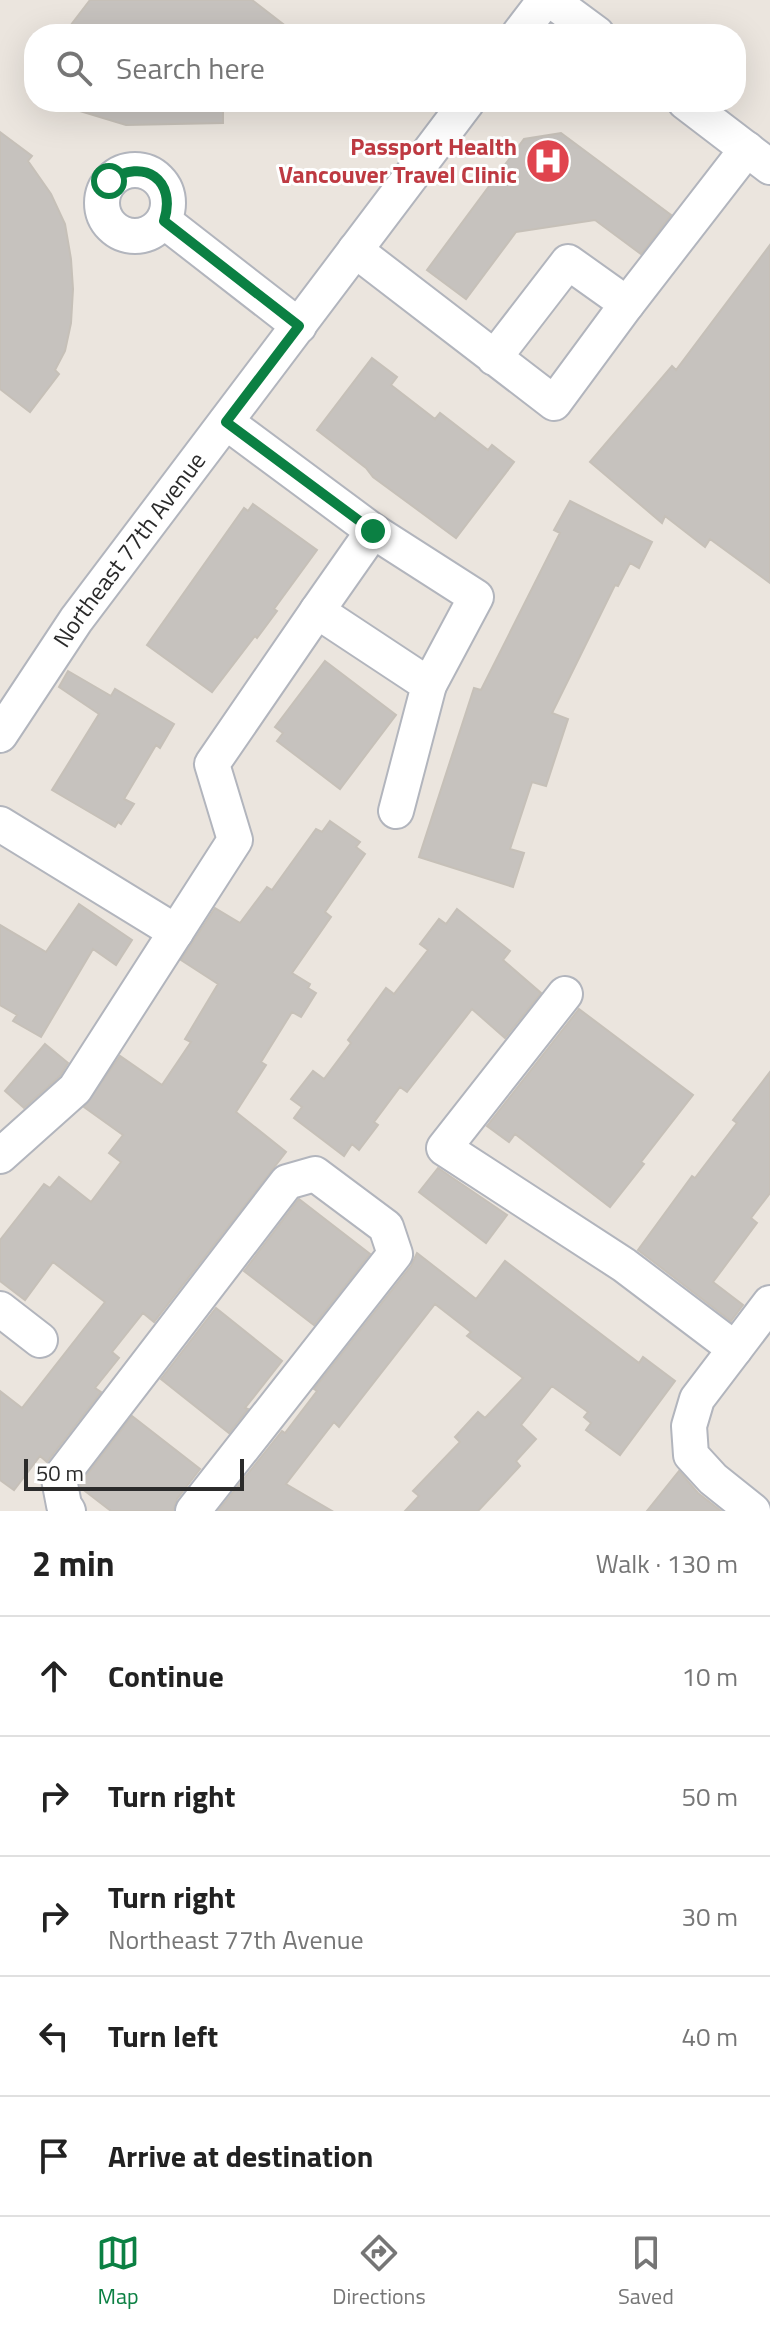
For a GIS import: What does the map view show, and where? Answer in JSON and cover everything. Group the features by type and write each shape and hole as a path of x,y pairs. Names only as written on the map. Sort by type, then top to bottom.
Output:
{"street":[{"path":"527,24 545,0"},
{"path":"551,0 583,24"},
{"name":"Northeast 77th Avenue","path":"5,714 459,112"},
{"path":"355,250 554,403 627,304 758,158 698,112"},
{"path":"164,221 299,326"},
{"path":"494,358 568,262 627,304"},
{"path":"226,422 373,531 476,597 429,685 396,811"},
{"path":"0,1156 75,1089 235,840 212,764 373,531"},
{"path":"317,611 429,685"},
{"path":"0,824 176,932"},
{"path":"565,994 444,1148 624,1265 735,1349"},
{"path":"68,1511 59,1479 287,1182 315,1174 386,1227 395,1254 193,1511"},
{"path":"753,1511 713,1479 691,1455 689,1426 697,1399 770,1303"},
{"path":"0,1309 40,1340"}],"building":[{"path":"90,0 252,0 283,24 72,24"},
{"path":"83,112 223,112 223,123 126,125"},
{"path":"0,132 32,156 28,161 51,194 65,224 71,259 71,323 65,351 55,370 59,374 30,412 0,389"},
{"path":"561,133 671,215 641,254 595,220 516,232 466,299 427,270 524,139"},
{"path":"770,245 770,583 710,539 705,547 665,516 662,523 590,462 672,366 676,370"},
{"path":"372,358 397,377 391,385 435,419 440,413 488,450 492,445 514,462 456,538 373,477 317,430"},
{"path":"570,501 652,542 639,568 630,563 618,586 615,585 552,713 568,719 546,786 532,782 510,849 524,853 513,887 419,857 474,688 481,690 560,533 554,530"},
{"path":"253,504 317,550 274,609 277,611 212,692 147,645 244,508 248,511"},
{"path":"325,661 396,715 340,789 277,741 283,733 275,727"},
{"path":"68,671 111,696 115,689 174,724 160,748 156,745 124,799 134,804 121,824 118,822 115,827 52,790 99,714 59,687"},
{"path":"330,821 360,842 356,847 365,854 325,912 331,917 292,973 310,984 308,988 316,993 301,1017 292,1012 261,1062 266,1065 236,1112 286,1152 154,1322 143,1313 112,1352 119,1358 95,1388 101,1392 47,1462 40,1456 14,1490 0,1480 0,1391 22,1408 105,1302 53,1262 25,1300 0,1281 0,1240 44,1184 50,1188 59,1177 91,1202 121,1162 109,1153 123,1135 84,1107 120,1056 162,1085 191,1042 185,1039 218,984 181,960 215,908 240,923 267,887 272,890 316,829 322,832"},
{"path":"79,904 132,940 116,965 93,949 41,1037 13,1021 17,1015 0,1005 0,925 46,952"},
{"path":"457,909 510,951 503,960 541,993 505,1038 472,1009 407,1092 400,1087 374,1122 378,1125 359,1150 352,1144 344,1156 294,1118 302,1107 291,1099 313,1071 324,1079 386,988 394,994 428,950 420,944 439,919 446,924"},
{"path":"579,1009 693,1095 610,1207 515,1134 509,1142 487,1126"},
{"path":"45,1044 68,1063 60,1076 24,1108 5,1091"},
{"path":"770,1072 770,1193 751,1218 757,1223 713,1282 743,1305 731,1321 638,1250 692,1176 695,1178 737,1123 733,1120"},
{"path":"438,1168 507,1215 486,1243 419,1192"},
{"path":"299,1199 370,1254 314,1325 244,1271"},
{"path":"417,1253 476,1299 505,1261 639,1363 643,1357 675,1381 620,1455 586,1430 591,1423 584,1417 588,1412 552,1386 521,1425 536,1439 516,1461 520,1466 478,1511 405,1511 419,1496 413,1491 460,1442 455,1437 478,1412 485,1418 523,1378 467,1336 471,1332 435,1304 339,1427 334,1422 286,1484 332,1511 218,1511 282,1431 285,1433 317,1391 314,1389 411,1266"},
{"path":"216,1308 282,1361 229,1433 161,1379"},
{"path":"132,1416 200,1469 177,1499 173,1511 111,1511 81,1488 80,1484"},
{"path":"679,1471 698,1493 721,1511 647,1511"}],"place":[{"name":"Passport Health Vancouver Travel Clinic","path":"548,161"}],"route":[{"path":"109,181 123,172 140,170 156,177 167,191 169,206 164,221 299,326 226,422 373,531"}]}
